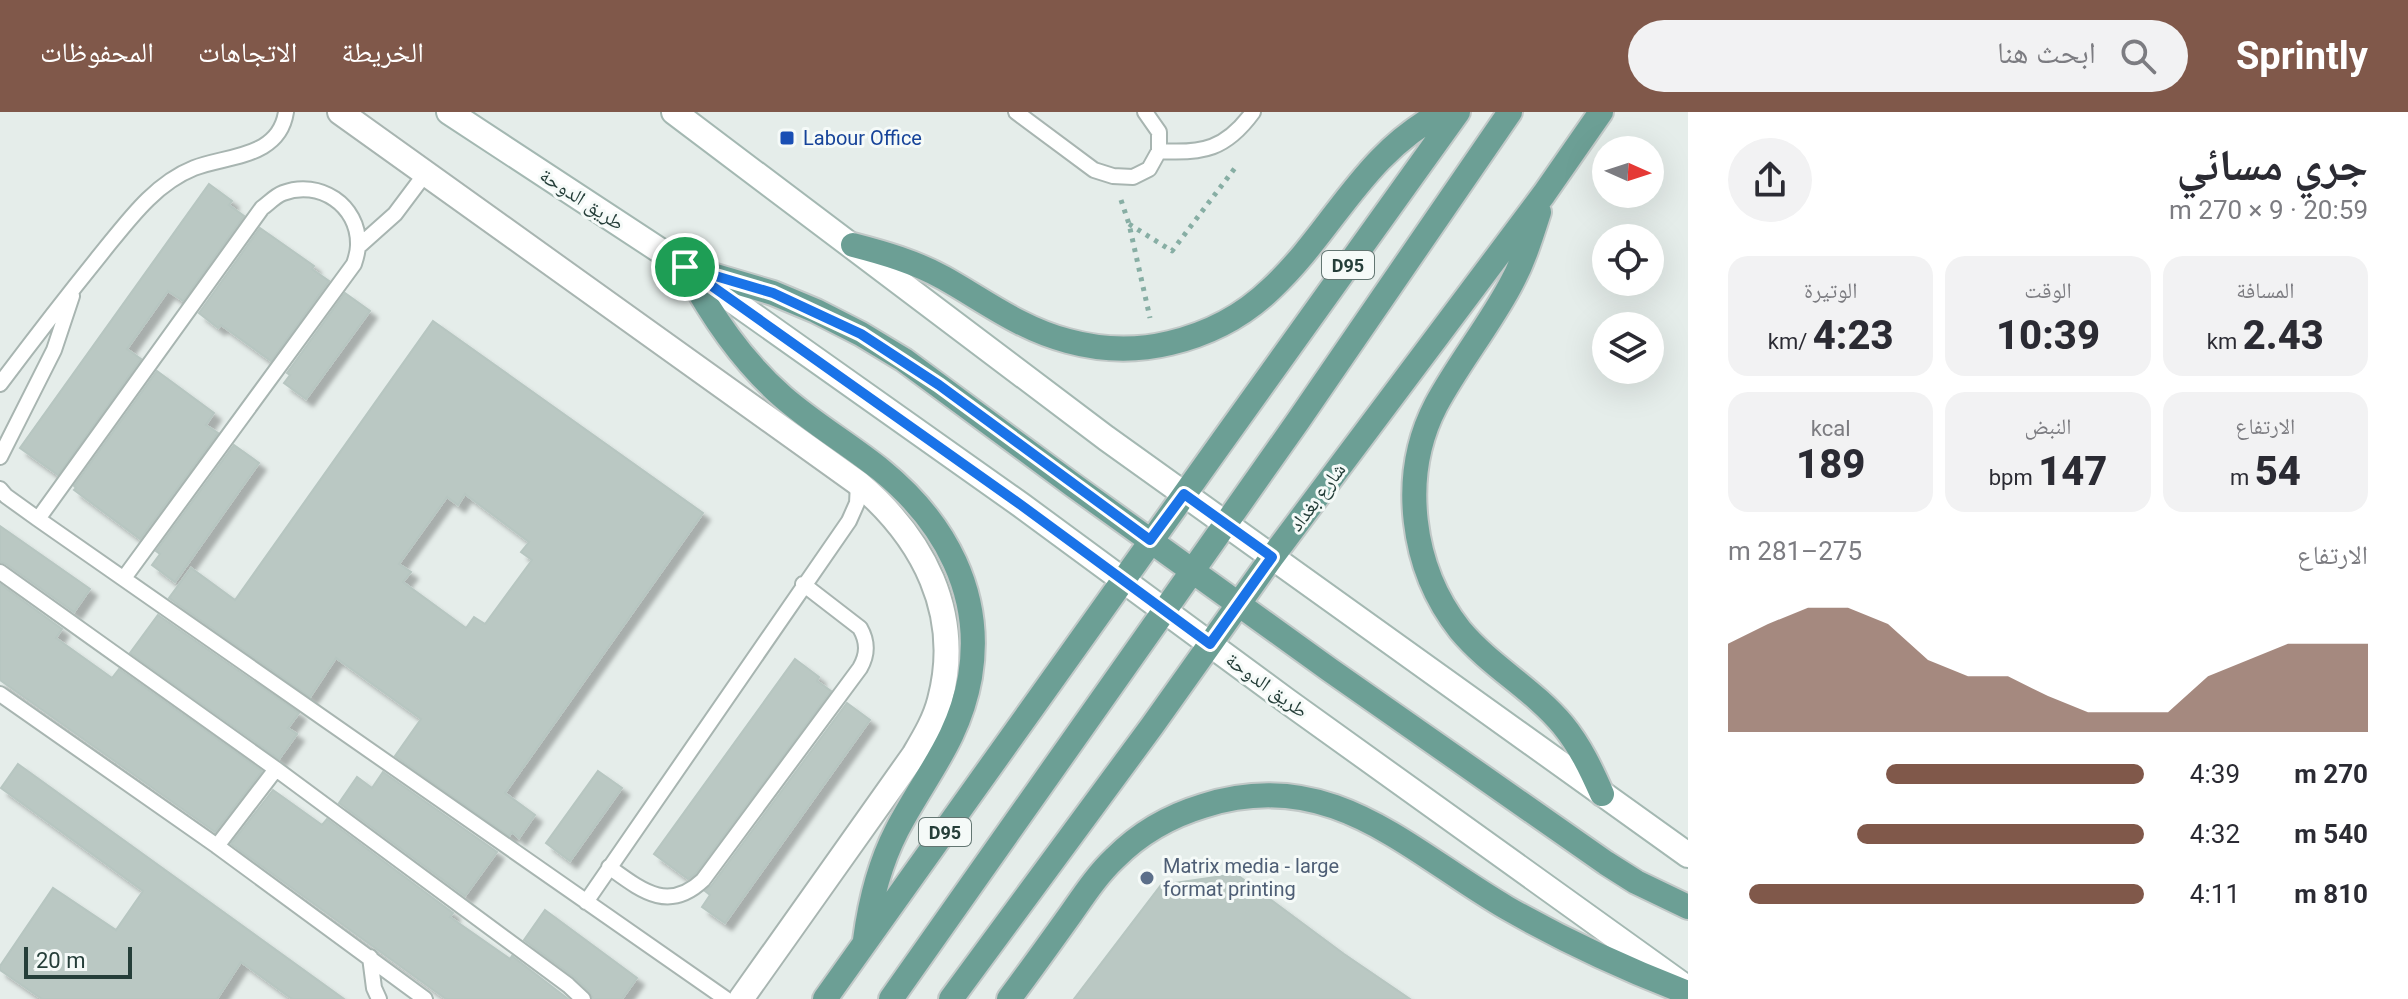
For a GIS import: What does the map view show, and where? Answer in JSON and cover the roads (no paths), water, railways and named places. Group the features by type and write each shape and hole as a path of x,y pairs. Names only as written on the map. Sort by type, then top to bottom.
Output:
{"main road":[{"path":"340,112 858,483 880,501 908,535 938,593 947,643 940,700 931,725 914,755 741,999"},
{"name":"طريق الدوحة","path":"449,112 685,267 1021,505 1688,991"},
{"path":"674,112 1106,438 1688,855"},
{"path":"853,245 913,263 1041,333 1095,347 1121,349 1157,346 1217,327 1254,303 1300,256 1377,161 1404,137 1443,112"},
{"name":"D95","path":"825,999 1458,112"},
{"path":"891,999 1510,112"},
{"name":"شارع بغداد","path":"951,999 1272,557 1544,194 1601,112"},
{"path":"1544,194 1531,237 1510,286 1435,407 1419,457 1415,511 1424,560 1442,603 1486,657 1562,724 1578,745 1602,794"},
{"path":"685,267 773,293 861,334 939,385 1239,604 1606,863 1636,882 1688,907"},
{"path":"685,267 727,337 754,369 805,415 880,469 928,518 947,546 962,577 972,612 972,654 966,700 942,756 903,818 884,858 875,886 864,944"},
{"path":"1009,999 1095,879 1137,839 1188,810 1236,797 1282,795 1315,800 1373,822 1551,933 1599,957 1688,991"}],"lane":[{"path":"0,384 74,288 154,193 191,169 261,149 280,129 286,112"},
{"path":"1016,112 1094,170 1113,176 1133,177 1149,169 1159,151 1159,132 1145,112"},
{"path":"1159,151 1186,153 1208,150 1227,140 1253,112"},
{"path":"358,247 395,214 425,174"},
{"path":"38,519 262,208 280,194 302,188 324,192 343,205 355,224 358,247 354,264 124,578"},
{"path":"0,457 54,350 74,288"},
{"path":"586,902 849,521 857,503 858,483"},
{"path":"0,489 38,519 726,999"},
{"path":"0,572 276,769 583,999"},
{"path":"609,867 638,887 659,896 672,897 694,889 860,668 867,648 860,628 803,584"},
{"path":"0,694 217,846 425,999"},
{"path":"217,846 276,769"},
{"path":"370,957 374,988 379,999"}],"place":[{"name":"Labour Office","path":"787,138"},
{"name":"Matrix media - large format printing","path":"1147,878"}]}
